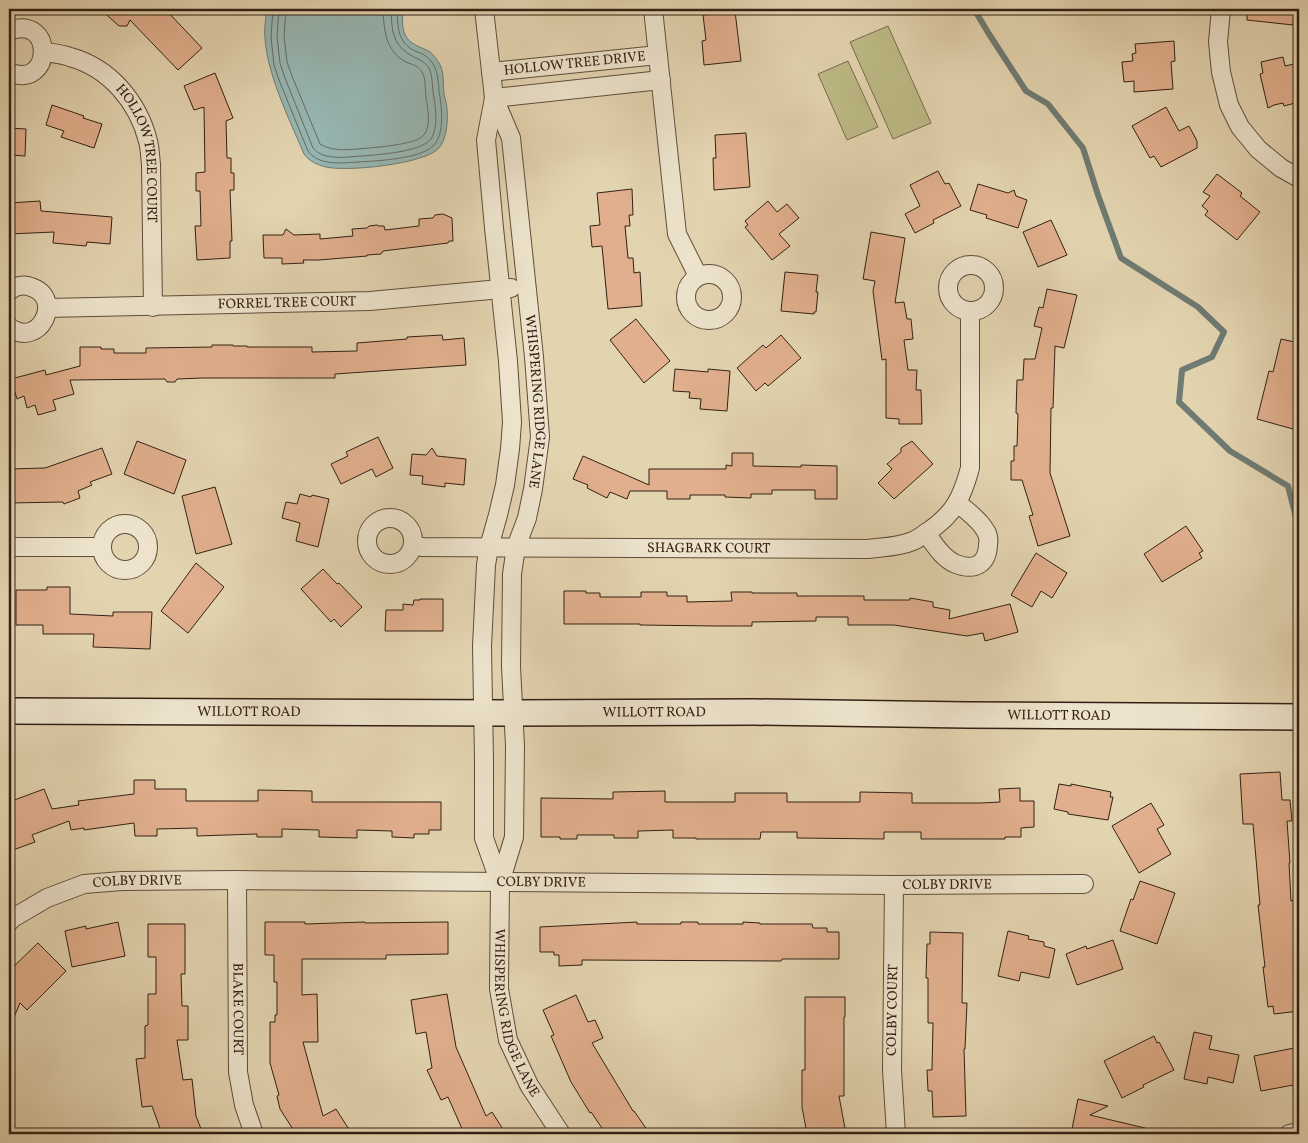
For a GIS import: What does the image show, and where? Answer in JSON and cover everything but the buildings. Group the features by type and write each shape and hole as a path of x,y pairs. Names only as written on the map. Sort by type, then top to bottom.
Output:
{"main road":[{"name":"WILLOTT ROAD","path":"9,711 754,712 1299,717"}],"street":[{"name":"WHISPERING RIDGE LANE","path":"484,9 494,98 511,138 534,357 540,437 533,489 516,547 513,568 511,666 515,746 514,837 500,883 499,989 508,1040 530,1085 561,1134"},
{"path":"653,9 677,234 698,276"},
{"path":"1221,9 1218,42 1221,72 1229,105 1240,127 1258,149 1281,168 1299,178"},
{"path":"9,31 16,28 24,28 31,31 41,41 44,52 41,63 30,74 15,75 9,72"},
{"name":"HOLLOW TREE COURT","path":"44,52 70,57 94,66 127,95 142,120 149,143 150,157 153,307"},
{"name":"HOLLOW TREE DRIVE","path":"491,72 658,55"},
{"name":"HOLLOW TREE DRIVE","path":"494,98 660,80"},
{"name":"WHISPERING RIDGE LANE","path":"494,98 486,140 508,360 512,422 505,485 489,547 482,646 484,838 500,883"},
{"path":"9,291 19,286 34,288 45,299 47,308 44,321 40,327 33,331 26,333 18,332 9,327"},
{"name":"FORREL TREE COURT","path":"47,308 370,301 526,287"},
{"name":"SHAGBARK COURT","path":"413,545 422,547 868,548 895,546 913,541 942,522 954,508 965,488 970,468 970,312"},
{"path":"926,533 937,548 955,564 970,567 978,566 983,562 988,548 989,539 987,532 957,502"},
{"path":"9,547 101,547"},
{"name":"COLBY DRIVE","path":"9,922 47,898 84,884 122,881 237,880 894,885 1084,884"},
{"name":"BLAKE COURT","path":"237,880 238,1072 244,1105 254,1134"},
{"name":"COLBY COURT","path":"894,885 892,1070 896,1134"},
{"path":"1289,1134 1299,1132"}],"shaded area":[{"path":"888,26 931,123 893,139 850,42"},
{"path":"848,61 878,127 847,140 818,74"}],"water":[{"path":"268,9 402,9 405,35 415,45 432,53 442,70 447,119 445,136 438,149 430,154 402,163 367,167 326,167 308,159 304,154 282,102 269,63 265,44 265,26"}],"waterway":[{"path":"974,9 1026,91 1048,104 1083,148 1121,258 1198,307 1224,332 1212,357 1182,370 1179,402 1230,451 1288,486 1299,529"}]}
